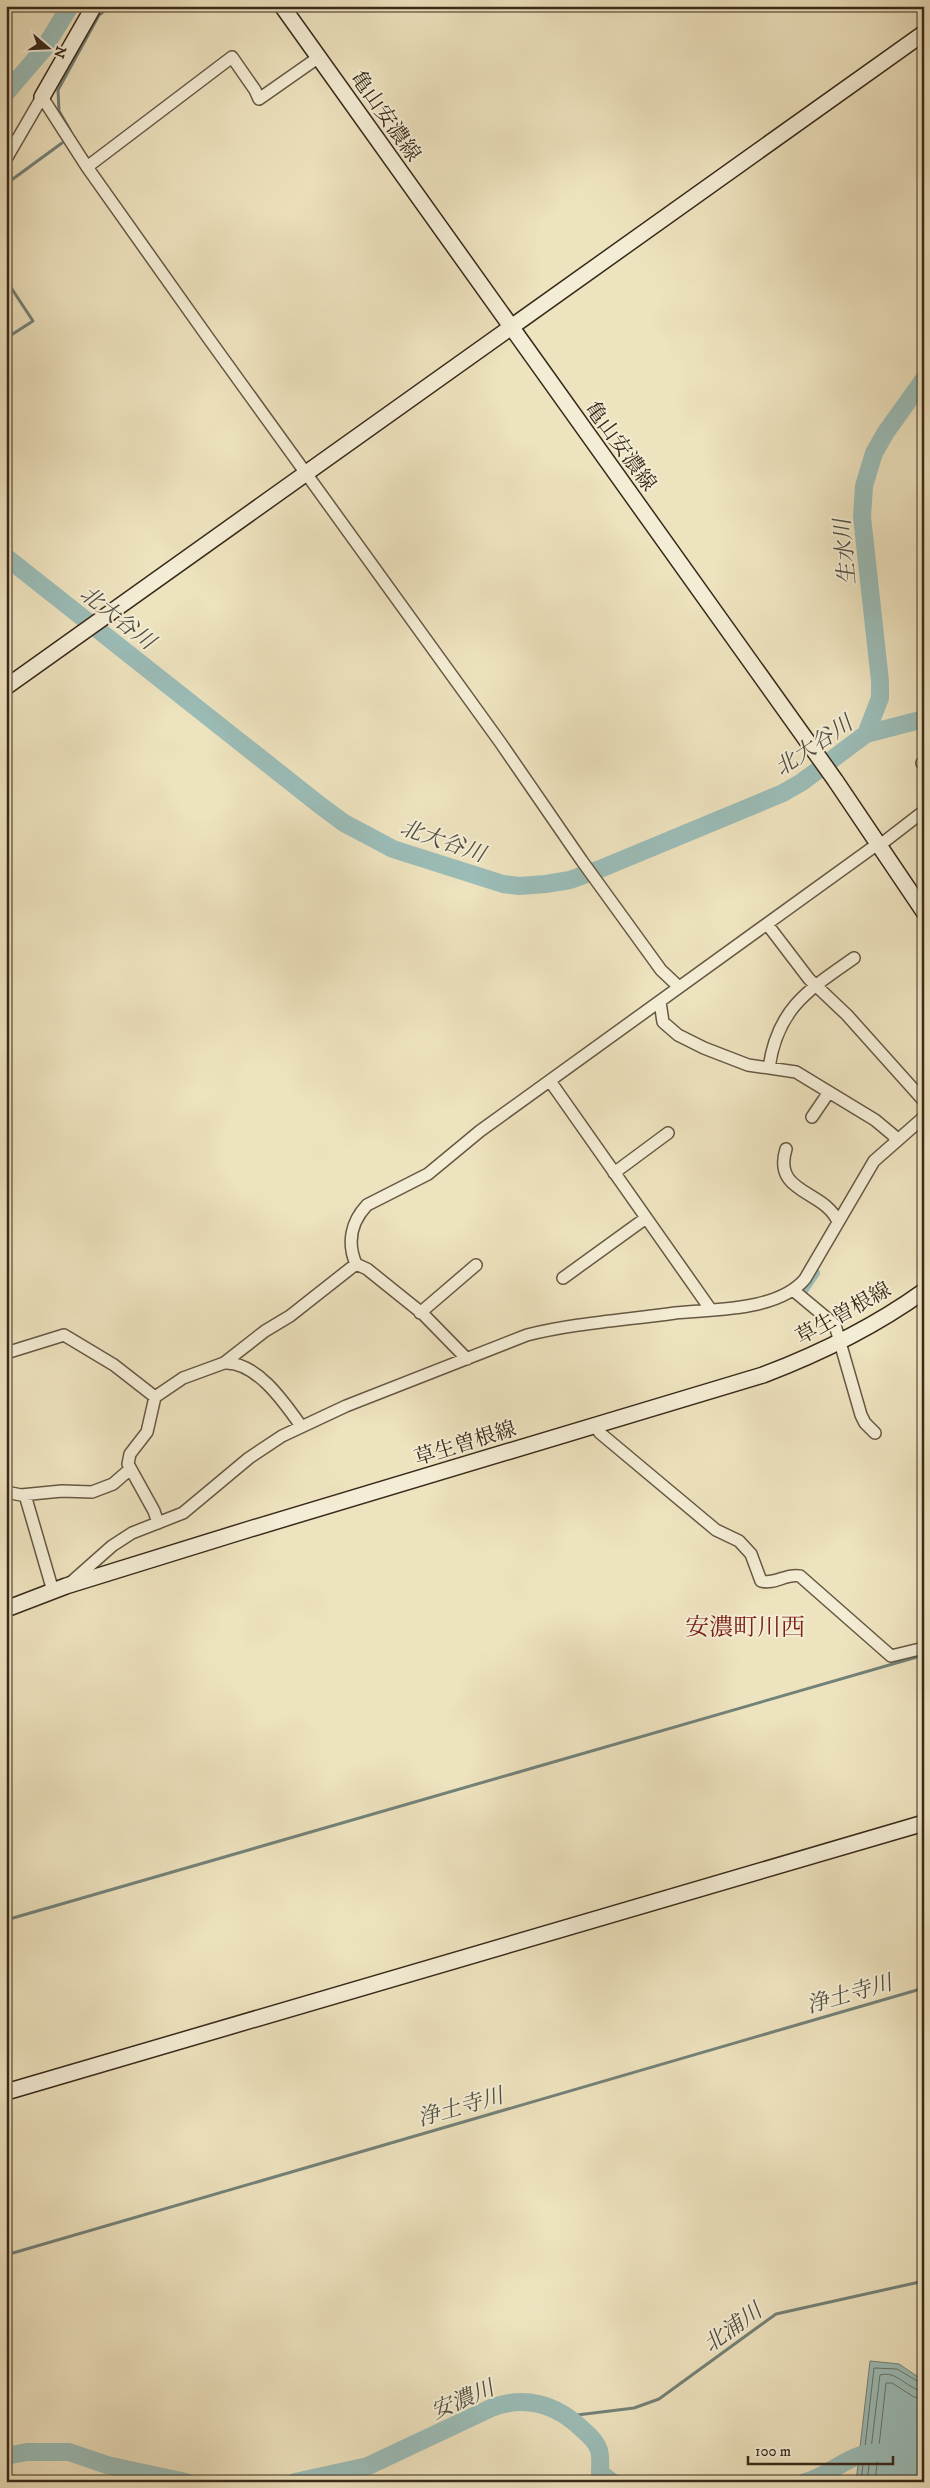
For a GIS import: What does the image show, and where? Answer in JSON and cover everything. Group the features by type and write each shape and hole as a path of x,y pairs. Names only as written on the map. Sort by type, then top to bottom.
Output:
{"street":[{"path":"6,159 94,6"},
{"name":"亀山安濃線","path":"282,6 834,778 924,912"},
{"path":"6,687 924,33"},
{"path":"87,167 232,57 255,90 259,99 319,57"},
{"path":"42,97 87,167 494,734 601,887 661,970 680,987"},
{"path":"467,1358 420,1313 367,1269 356,1264 351,1253 351,1237 354,1224 367,1206 435,1170 480,1131 924,811"},
{"path":"767,924 815,985 847,1015 924,1101"},
{"path":"770,1068 782,1022 815,985 854,958"},
{"path":"660,1002 663,1022 678,1035 704,1048 748,1065 796,1072 875,1120 893,1135 896,1140"},
{"path":"550,1082 711,1310"},
{"path":"812,1117 829,1092"},
{"path":"25,1495 60,1589 112,1546 132,1533 183,1513 264,1447 301,1426 346,1406 527,1335 550,1329 764,1302 793,1290 805,1279 874,1161 924,1117"},
{"path":"614,1172 668,1133"},
{"path":"786,1149 783,1172 788,1180 820,1202 838,1222"},
{"path":"563,1278 646,1218"},
{"path":"224,1363 265,1331 290,1316 356,1264"},
{"path":"420,1313 476,1266"},
{"path":"793,1290 835,1325 861,1415 865,1423 875,1433"},
{"name":"草生曽根線","path":"6,1609 60,1589 763,1375 840,1343 889,1315 924,1290"},
{"path":"6,1353 64,1335 114,1366 155,1397"},
{"path":"158,1523 150,1504 129,1470 128,1457 147,1432 155,1397 183,1378 224,1363 232,1362 248,1368 287,1406 301,1426"},
{"path":"595,1426 600,1433 716,1530 739,1541 751,1554 761,1581 768,1583 791,1574 800,1576 891,1656 924,1648"},
{"path":"6,1492 25,1495 92,1492 112,1484 129,1470"},
{"path":"6,2092 924,1824"}],"water":[{"path":"870,2361 899,2364 924,2381 924,2482 856,2482"}],"waterway":[{"path":"6,93 43,50 70,6"},
{"path":"70,130 59,111 58,90 99,15 111,6"},
{"path":"6,184 62,143"},
{"path":"6,280 33,321 8,337 6,346"},
{"name":"生水川","path":"866,734 880,698 880,681 862,517 864,486 874,453 886,432 924,379"},
{"name":"北大谷川","path":"6,557 344,823 393,849 503,884 519,886 546,884 570,880 600,869 783,793 802,782 866,734 924,719"},
{"path":"802,1292 815,1273"},
{"path":"6,1920 924,1655"},
{"name":"浄土寺川","path":"6,2255 924,1988"},
{"name":"北浦川","path":"569,2416 634,2408 659,2399 776,2314 924,2281"},
{"name":"安濃川","path":"295,2482 368,2466 491,2408 516,2402 540,2404 562,2413 572,2420 596,2444 600,2456 600,2473 612,2482"},
{"name":"安濃川","path":"6,2456 27,2452 69,2452 107,2465 186,2482"},
{"name":"安濃川","path":"805,2482 820,2477 847,2461 869,2453 892,2453 924,2457"}],"district":[{"name":"安濃町川西","path":"745,1627"}]}
